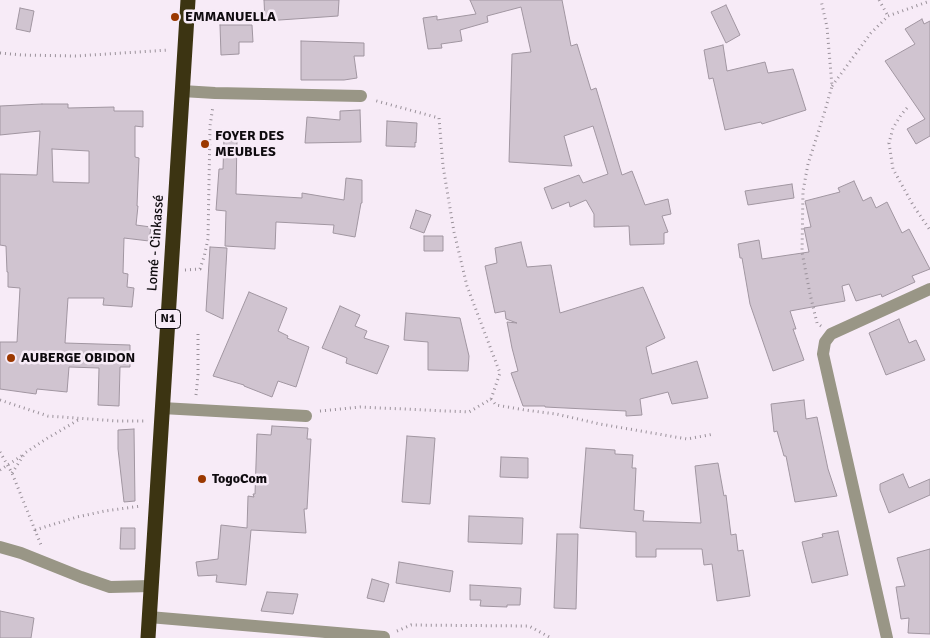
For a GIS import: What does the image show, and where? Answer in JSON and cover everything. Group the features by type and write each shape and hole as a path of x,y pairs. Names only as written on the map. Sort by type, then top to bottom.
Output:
{"highway":[{"name":"Lomé - Cinkassé","path":"148,638 188,0"}],"street":[{"path":"182,91 216,94 361,96"},
{"path":"887,638 823,354 825,342 831,334 930,289"},
{"path":"162,415 195,411 306,416"},
{"path":"0,547 21,553 110,587 151,586"},
{"path":"149,617 384,637"}],"path":[{"path":"821,0 827,27 832,86"},
{"path":"879,0 888,16"},
{"path":"831,334 817,323 802,252 803,191 808,164 832,86 871,33 888,16 930,1"},
{"path":"0,53 76,56 185,48"},
{"path":"171,270 200,269 204,257 208,239 210,126 216,94"},
{"path":"306,416 323,410 360,407 468,412 491,399 500,373 467,286 454,232 443,166 439,118 361,96"},
{"path":"907,108 900,114 893,128 889,143 893,169 930,230"},
{"path":"195,411 198,374 198,334"},
{"path":"491,399 496,405 556,414 600,424 687,439 714,434"},
{"path":"0,400 48,416 117,421 162,415"},
{"path":"0,470 46,439 81,419"},
{"path":"0,452 12,473 50,564"},
{"path":"12,473 25,453"},
{"path":"35,530 77,517 156,504"},
{"path":"384,637 412,625 448,624 529,626 551,638"}],"building":[{"path":"264,0 339,0 338,16 265,21"},
{"path":"470,0 562,0 571,46 577,44 591,90 596,88 622,175 632,171 645,205 668,199 671,214 662,216 668,232 664,233 664,244 630,245 629,226 594,227 594,214 586,200 570,207 569,202 552,209 544,188 579,175 583,183 608,174 593,126 564,136 572,166 509,162 512,54 531,52 521,7 487,16 488,22 460,30 462,41 441,44 442,48 428,49 423,18 437,16 437,20 476,14"},
{"path":"726,5 740,35 726,43 711,12"},
{"path":"20,8 34,11 30,32 16,29"},
{"path":"922,19 924,24 930,21 930,136 916,144 907,129 925,119 885,61 915,44 905,29"},
{"path":"220,25 252,25 253,42 239,42 239,54 221,55"},
{"path":"301,41 364,43 364,56 354,56 357,78 344,80 301,80"},
{"path":"723,45 727,71 765,62 768,73 793,69 806,110 762,124 761,122 725,130 713,78 709,79 704,50"},
{"path":"68,104 68,108 114,107 114,111 143,111 143,127 135,126 135,157 139,158 136,225 151,227 149,241 124,238 123,273 128,274 127,287 134,288 132,307 103,305 104,298 68,298 65,343 130,345 130,367 120,367 119,406 98,405 99,368 69,367 67,392 37,389 36,394 0,389 0,342 17,342 20,288 8,287 6,246 0,245 0,174 37,175 40,131 0,135 0,106","holes":["52,149 89,151 89,183 53,182"]},
{"path":"360,110 361,142 305,143 307,117 340,120 340,111"},
{"path":"387,121 417,123 415,147 386,146"},
{"path":"224,138 237,139 236,194 302,198 302,193 344,200 346,178 362,180 362,203 355,237 333,233 334,225 276,222 275,249 225,246 226,211 216,210 219,169 223,169"},
{"path":"854,181 863,201 871,197 876,208 887,202 902,233 909,229 930,269 912,276 915,282 882,297 881,294 856,301 849,284 842,286 845,301 790,311 796,329 793,329 804,360 773,371 750,304 738,244 759,240 762,259 809,252 804,228 811,227 805,201 840,192 838,188"},
{"path":"792,184 794,198 748,205 745,191"},
{"path":"416,210 431,215 424,233 410,228"},
{"path":"424,236 443,236 443,251 424,251"},
{"path":"521,242 527,267 551,265 560,313 643,287 665,338 646,347 652,374 697,361 708,398 672,404 668,392 640,399 642,415 626,416 626,411 523,406 511,373 518,371 507,322 517,323 506,319 505,311 495,313 485,266 497,263 495,248"},
{"path":"210,247 227,248 223,319 206,311"},
{"path":"249,292 287,308 278,331 288,336 287,338 309,347 296,387 278,381 272,397 244,385 213,376"},
{"path":"340,306 360,315 355,326 367,331 364,338 389,346 377,374 346,363 347,358 322,348"},
{"path":"406,313 460,318 469,356 468,371 428,370 428,342 404,340"},
{"path":"899,319 909,343 916,340 925,360 886,375 869,333"},
{"path":"804,400 806,419 817,417 828,469 837,496 795,502 786,456 784,456 777,431 774,432 771,404"},
{"path":"272,426 308,428 307,439 311,439 307,509 304,509 306,533 251,530 246,585 216,582 217,575 198,576 196,562 218,559 221,525 247,528 248,496 254,497 253,494 255,494 257,434 271,435"},
{"path":"134,429 135,501 124,502 118,449 118,430"},
{"path":"407,436 435,438 430,504 402,502"},
{"path":"586,448 615,450 615,454 633,455 632,468 636,468 634,510 644,511 643,521 701,523 695,466 718,463 724,496 726,495 731,535 736,534 738,551 743,550 750,596 717,601 712,564 704,565 702,549 656,549 656,557 636,557 636,532 580,528"},
{"path":"501,457 528,458 528,478 500,477"},
{"path":"903,474 909,488 930,479 930,495 889,513 880,490 880,484"},
{"path":"469,516 523,518 522,544 468,542"},
{"path":"121,528 135,528 135,549 120,549"},
{"path":"838,531 848,575 812,583 802,542 823,537 822,534"},
{"path":"557,534 578,534 576,609 554,608"},
{"path":"930,549 930,634 908,633 909,618 901,619 896,587 905,586 897,558"},
{"path":"399,562 453,571 450,592 396,583"},
{"path":"372,579 389,584 384,602 367,598"},
{"path":"470,585 521,588 520,605 507,605 507,607 480,606 481,600 470,600"},
{"path":"267,592 298,594 293,614 261,611"},
{"path":"0,611 34,618 31,638 0,638"}],"place":[{"name":"EMMANUELLA","path":"175,17"},
{"name":"FOYER DES MEUBLES","path":"205,144"},
{"name":"AUBERGE OBIDON","path":"11,358"},
{"name":"TogoCom","path":"202,479"}]}
